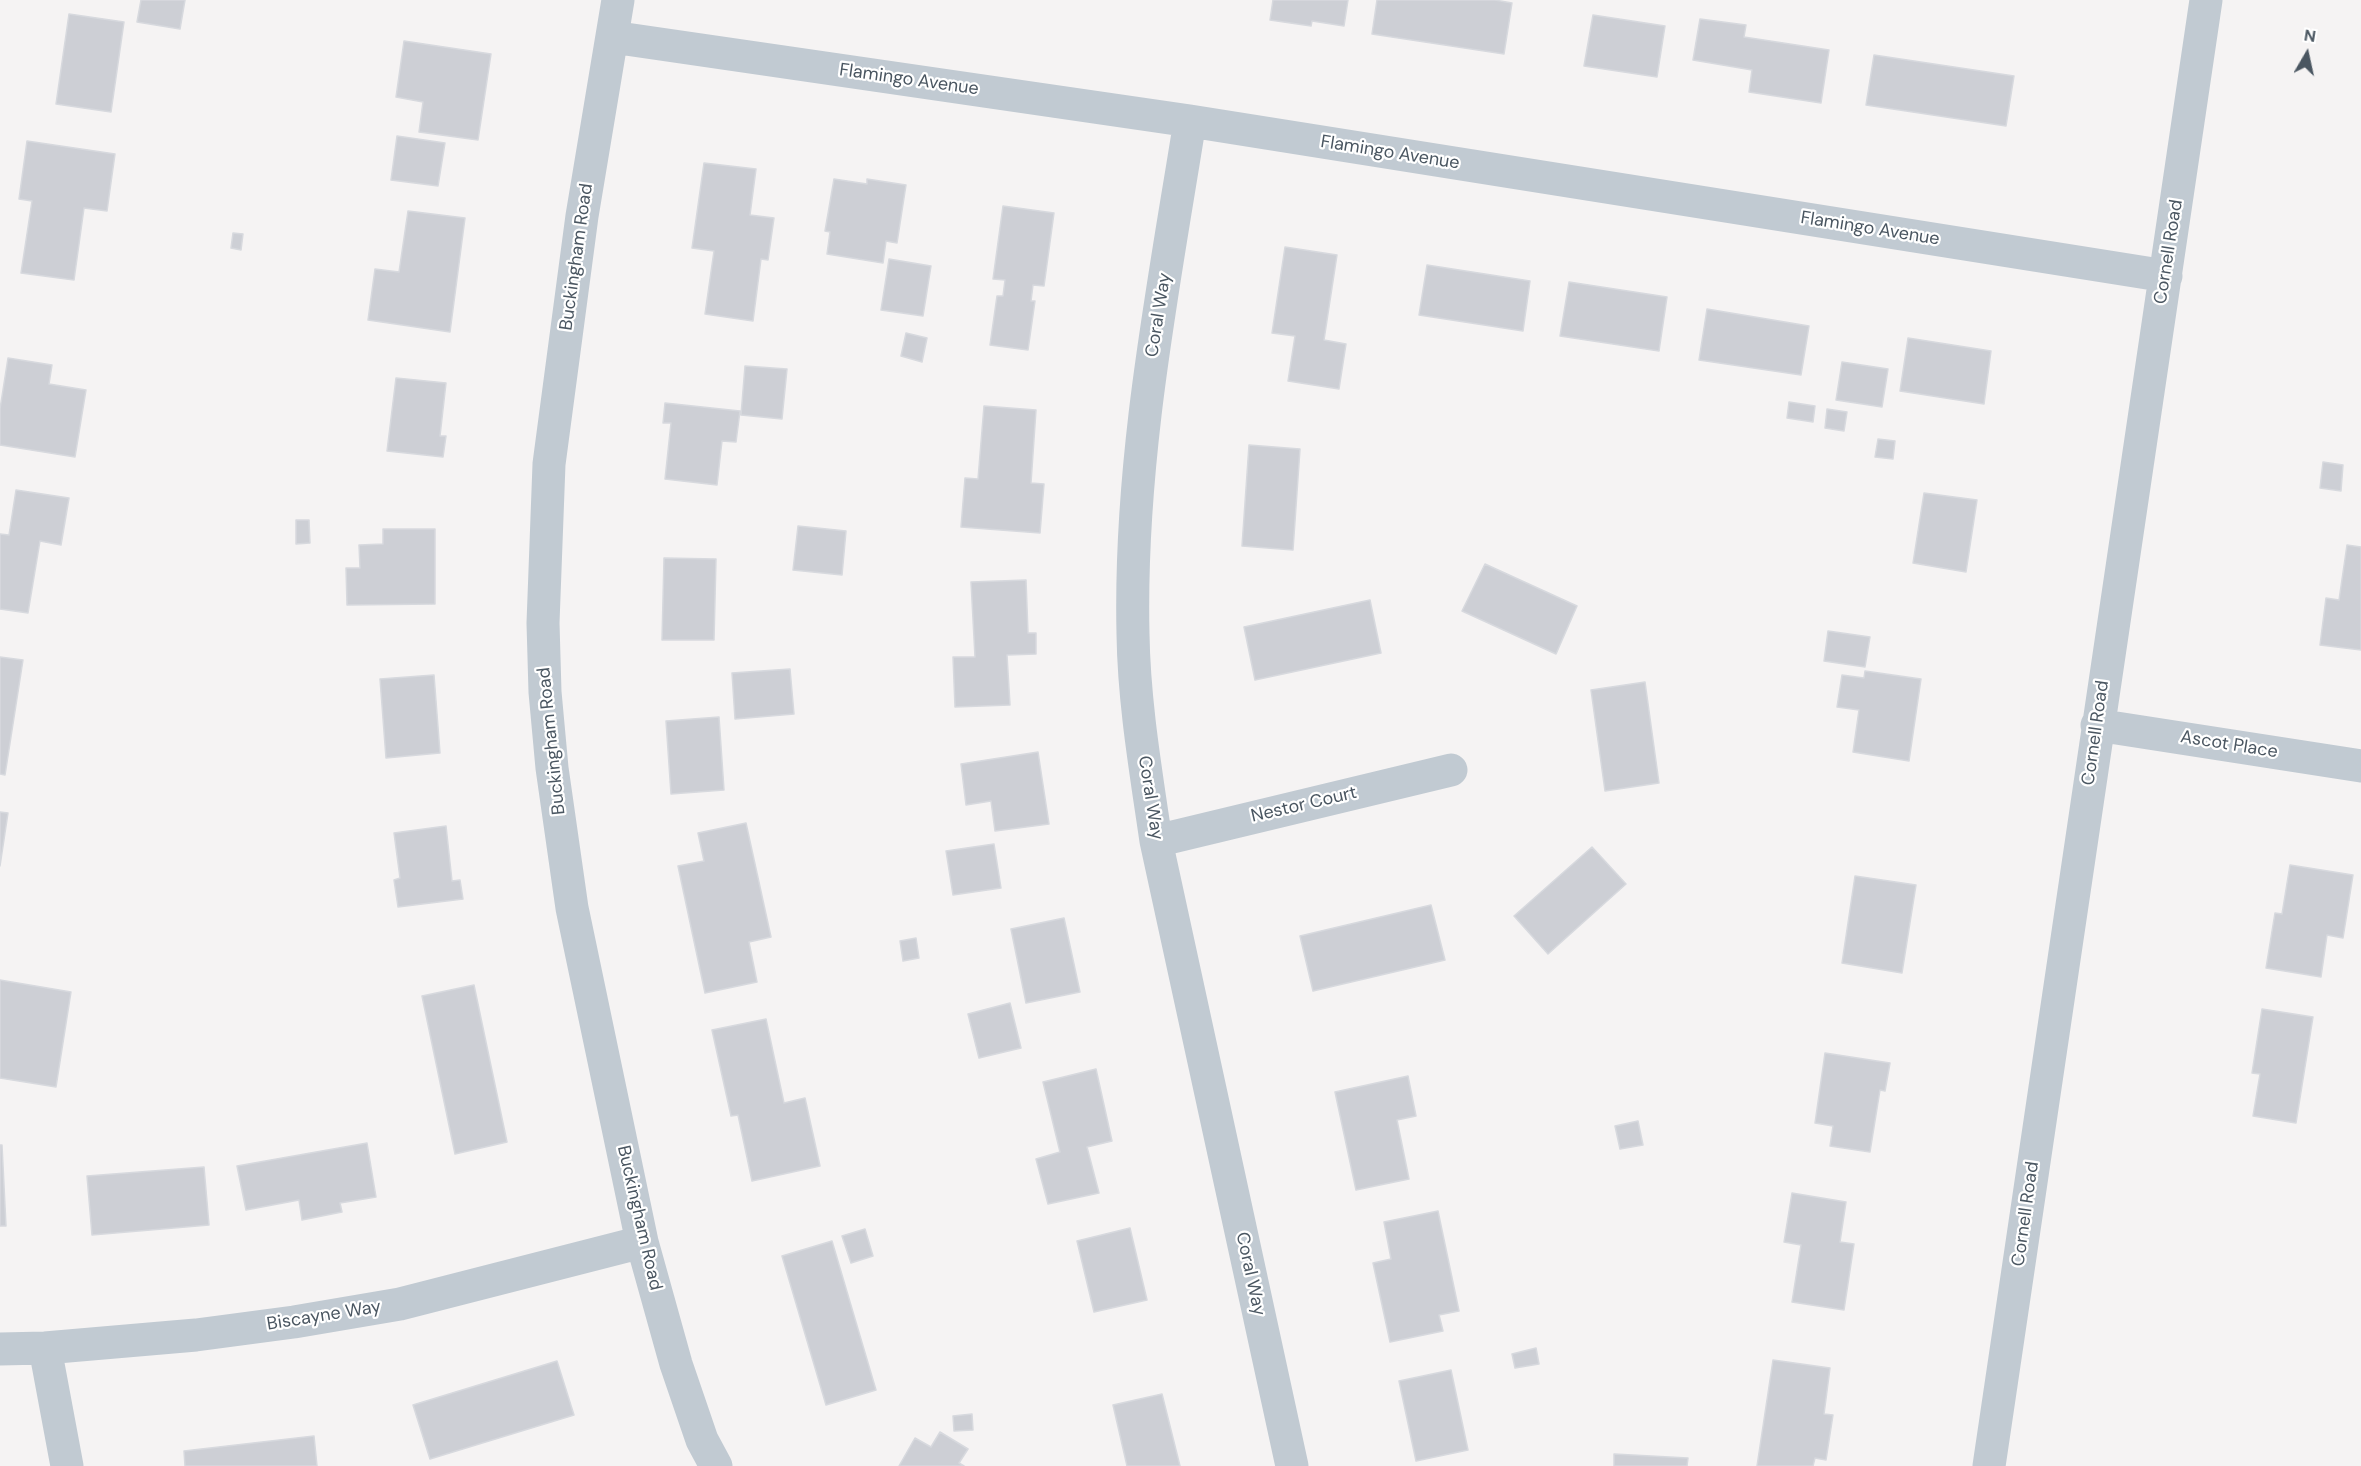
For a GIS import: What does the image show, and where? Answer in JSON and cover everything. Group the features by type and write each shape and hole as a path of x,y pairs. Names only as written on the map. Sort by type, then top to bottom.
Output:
{"street":[{"name":"Buckingham Road","path":"618,0 582,216 549,464 543,623 545,692 552,768 572,908 642,1242 676,1364 702,1440 716,1466"},
{"name":"Cornell Road","path":"1989,1466 2206,0"},
{"name":"Flamingo Avenue","path":"612,37 1190,121 2166,276"},
{"name":"Coral Way","path":"1190,121 1151,370 1135,510 1132,635 1141,740 1156,841 1292,1466"},
{"name":"Ascot Place","path":"2097,725 2361,766"},
{"name":"Nestor Court","path":"1156,841 1451,770"},
{"name":"Biscayne Way","path":"0,1349 45,1348 196,1335 294,1322 400,1304 642,1242"},
{"path":"45,1348 67,1466"}],"building":[{"path":"141,0 185,0 180,29 137,22"},
{"path":"1273,0 1348,0 1344,26 1312,21 1311,26 1270,20"},
{"path":"1377,0 1495,0 1512,3 1504,54 1372,34"},
{"path":"69,14 124,22 111,112 56,104"},
{"path":"1593,15 1665,26 1657,77 1584,66"},
{"path":"1700,19 1746,25 1744,37 1829,50 1821,103 1749,92 1752,70 1693,60"},
{"path":"404,41 491,54 478,140 419,132 423,102 396,97"},
{"path":"1874,55 2014,76 2006,126 1866,105"},
{"path":"397,136 445,143 438,186 391,180"},
{"path":"27,141 115,154 107,211 84,208 74,280 21,273 32,201 19,199"},
{"path":"704,163 756,169 750,215 774,218 768,260 761,259 753,321 705,314 714,251 692,248"},
{"path":"834,179 867,184 867,179 906,185 897,243 886,241 883,263 827,254 830,232 825,231"},
{"path":"1003,206 1054,213 1044,286 1033,285 1031,301 1035,301 1028,350 990,345 997,296 1003,296 1005,280 993,279"},
{"path":"408,211 465,218 450,332 368,320 375,269 399,272"},
{"path":"233,233 243,234 241,250 231,248"},
{"path":"1285,247 1337,255 1324,340 1346,344 1339,389 1288,381 1295,336 1272,333"},
{"path":"889,259 931,266 923,316 881,310"},
{"path":"1427,265 1530,281 1523,331 1419,315"},
{"path":"1569,282 1667,297 1659,351 1560,336"},
{"path":"1707,309 1809,326 1801,375 1699,360"},
{"path":"906,333 927,338 922,362 901,356"},
{"path":"1908,338 1991,351 1984,404 1900,391"},
{"path":"8,358 52,365 49,384 86,390 75,457 0,445 0,409"},
{"path":"1842,362 1888,369 1882,407 1836,400"},
{"path":"745,366 787,369 782,419 741,415"},
{"path":"396,378 446,383 440,436 446,436 443,457 387,451"},
{"path":"1789,402 1815,406 1813,422 1787,418"},
{"path":"665,403 740,411 736,442 722,441 717,485 665,479 671,423 663,423"},
{"path":"984,406 1036,410 1031,483 1044,484 1040,533 961,527 965,478 978,479"},
{"path":"1827,409 1847,412 1844,431 1825,428"},
{"path":"1878,439 1895,441 1893,459 1875,457"},
{"path":"1249,445 1300,449 1293,550 1242,546"},
{"path":"2323,462 2343,465 2341,491 2320,488"},
{"path":"16,490 69,498 61,545 40,541 28,613 0,609 0,534 9,535"},
{"path":"1924,493 1977,500 1966,572 1913,563"},
{"path":"296,520 309,520 310,543 296,544"},
{"path":"798,526 846,531 842,575 793,570"},
{"path":"383,529 435,529 435,604 347,605 346,568 360,568 359,545 383,544"},
{"path":"2347,545 2361,547 2361,650 2320,645 2326,598 2339,600"},
{"path":"664,558 716,559 714,640 662,640"},
{"path":"1485,564 1577,606 1556,654 1462,611"},
{"path":"1026,580 1028,633 1036,633 1036,654 1007,655 1010,705 955,707 953,657 975,657 971,582"},
{"path":"1370,600 1381,653 1255,680 1244,627"},
{"path":"1828,631 1870,637 1865,667 1824,661"},
{"path":"0,657 23,660 5,775 0,774"},
{"path":"790,669 794,714 735,719 732,673"},
{"path":"1865,671 1921,679 1909,761 1853,752 1859,710 1837,707 1842,675 1864,678"},
{"path":"434,675 440,753 386,758 380,679"},
{"path":"1645,682 1659,783 1605,791 1591,690"},
{"path":"719,717 724,790 671,794 666,721"},
{"path":"1038,752 1049,824 995,831 991,801 966,805 961,764"},
{"path":"0,812 8,813 0,866"},
{"path":"746,823 771,937 749,942 757,982 705,993 678,866 704,861 698,833"},
{"path":"446,826 452,881 460,880 463,899 398,907 394,880 400,878 394,833"},
{"path":"994,844 1001,888 953,895 946,851"},
{"path":"1592,847 1626,884 1548,954 1514,916"},
{"path":"2290,865 2353,875 2343,938 2327,935 2321,977 2266,968 2275,913 2282,914"},
{"path":"1855,876 1916,885 1902,973 1842,963"},
{"path":"1431,905 1445,960 1313,991 1300,936"},
{"path":"1064,918 1080,992 1026,1003 1011,929"},
{"path":"916,938 919,958 903,961 900,941"},
{"path":"0,980 71,992 56,1087 0,1078"},
{"path":"474,985 507,1142 455,1154 422,996"},
{"path":"1010,1003 1021,1048 979,1058 968,1014"},
{"path":"2262,1009 2313,1017 2296,1123 2253,1116 2260,1074 2252,1073"},
{"path":"766,1019 784,1103 805,1098 820,1166 752,1181 738,1115 731,1116 712,1030"},
{"path":"1825,1053 1890,1063 1885,1091 1880,1090 1870,1152 1830,1146 1833,1126 1815,1123"},
{"path":"1096,1069 1112,1141 1087,1147 1099,1193 1048,1204 1036,1159 1060,1152 1043,1082"},
{"path":"1408,1076 1416,1116 1397,1120 1409,1179 1356,1190 1335,1092"},
{"path":"1638,1121 1643,1145 1620,1149 1615,1126"},
{"path":"367,1143 376,1197 340,1203 342,1212 302,1220 299,1200 246,1210 237,1166"},
{"path":"0,1145 2,1145 6,1226 0,1226"},
{"path":"204,1167 209,1225 92,1235 87,1176"},
{"path":"1792,1193 1846,1202 1840,1242 1854,1244 1844,1310 1792,1302 1801,1245 1784,1242"},
{"path":"1438,1211 1459,1311 1439,1315 1443,1331 1390,1342 1373,1263 1391,1259 1384,1222"},
{"path":"1130,1228 1147,1300 1094,1312 1077,1241"},
{"path":"865,1229 873,1256 851,1263 842,1236"},
{"path":"832,1241 876,1390 826,1405 782,1256"},
{"path":"1536,1348 1539,1364 1515,1368 1512,1354"},
{"path":"1773,1360 1830,1368 1824,1414 1833,1415 1826,1460 1815,1458 1813,1466 1757,1466"},
{"path":"557,1361 574,1415 430,1459 413,1405"},
{"path":"1451,1370 1468,1450 1416,1461 1399,1381"},
{"path":"1162,1394 1180,1466 1127,1466 1113,1405"},
{"path":"972,1414 973,1430 954,1431 953,1416"},
{"path":"940,1432 968,1449 959,1463 964,1466 899,1466 915,1438 931,1447"},
{"path":"314,1436 317,1466 185,1466 184,1451"},
{"path":"1614,1454 1688,1458 1687,1466 1614,1466"}]}
